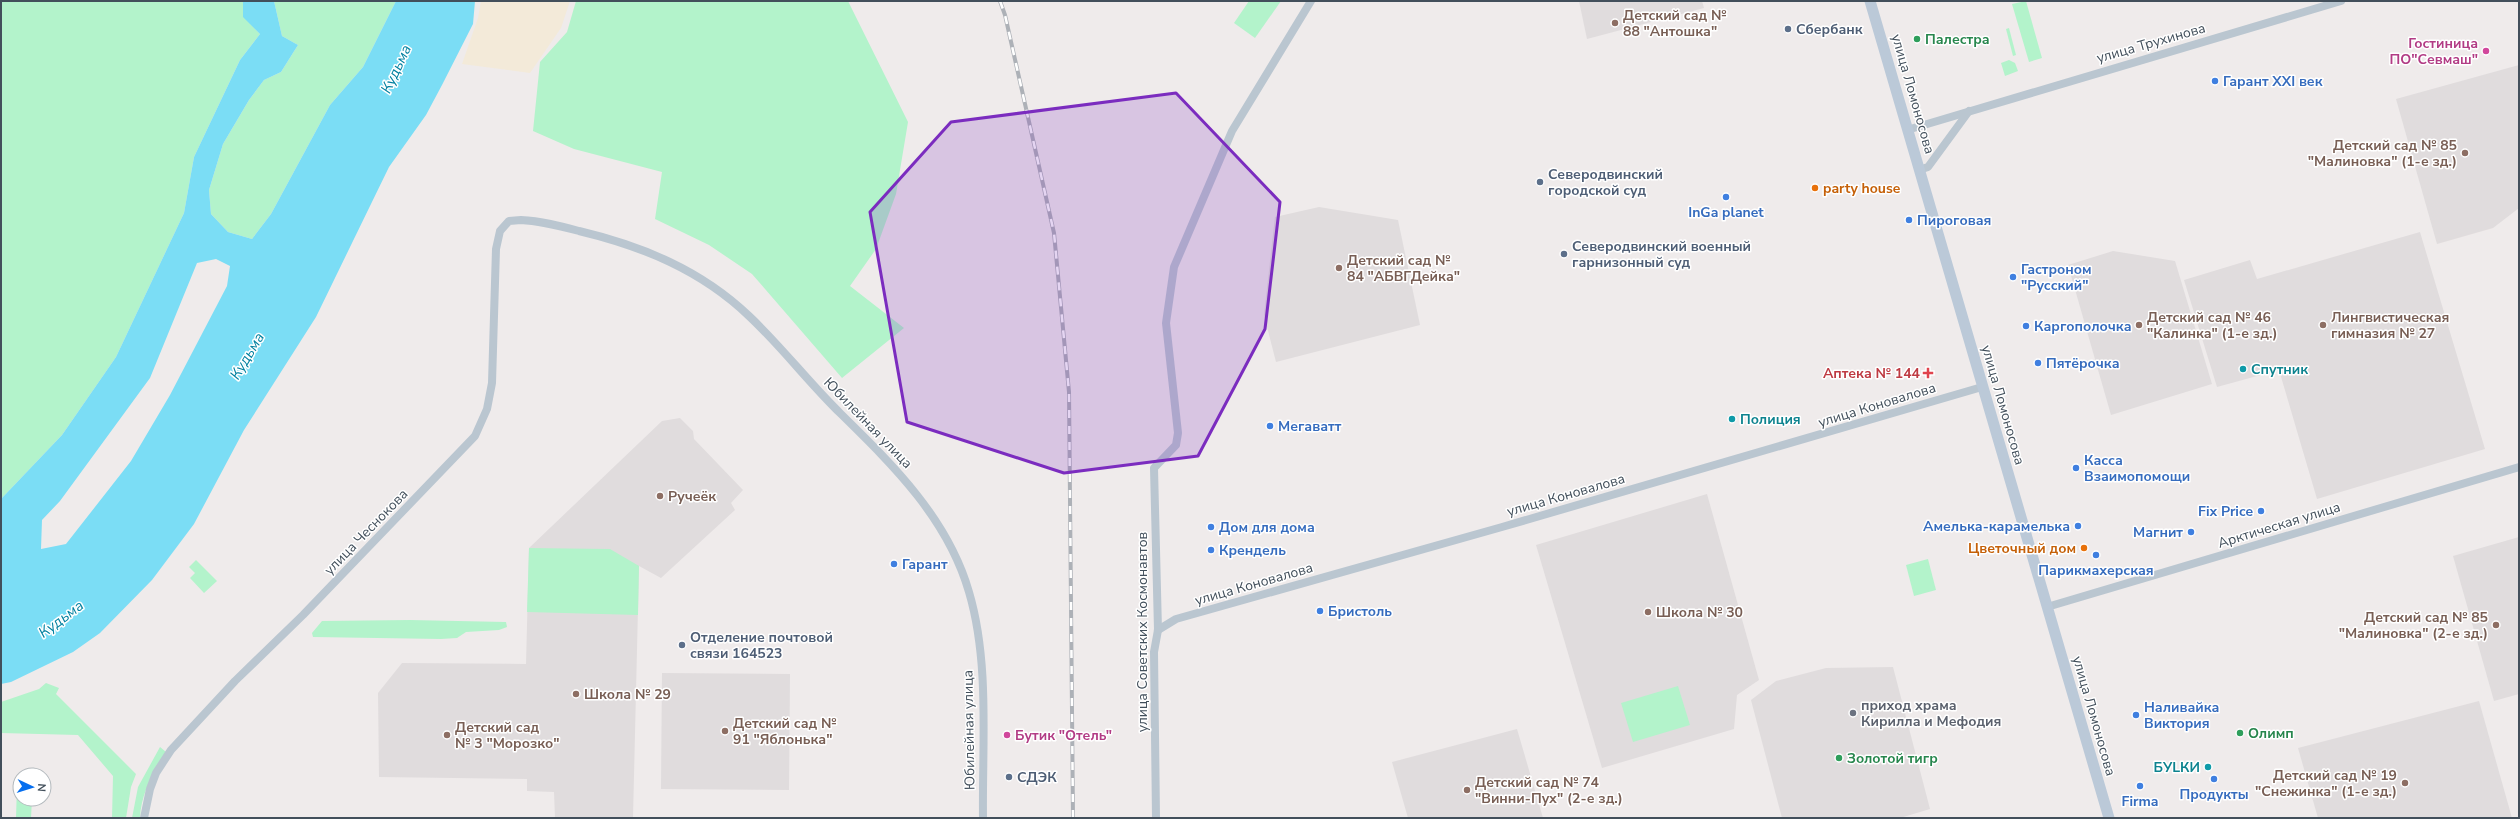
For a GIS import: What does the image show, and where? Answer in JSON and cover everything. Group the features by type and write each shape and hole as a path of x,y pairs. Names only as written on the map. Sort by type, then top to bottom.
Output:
{"street":[{"name":"улица Советских Космонавтов","path":"1156,818 1154,652 1158,630 1154,468 1176,445 1178,432 1166,323 1174,267 1232,131 1311,1"},
{"name":"улица Ломоносова","path":"1870,1 2108,818"},
{"name":"улица Трухинова","path":"1907,130 2341,1"},
{"path":"1920,170 1928,167 1969,111"},
{"name":"улица Чеснокова","path":"144,818 150,789 156,773 171,750 235,681 303,615 475,436 487,409 492,383 496,249 500,231 509,221"},
{"name":"Юбилейная улица","path":"509,221 531,221 621,240 652,252 709,284 751,318 918,494 947,540 969,591 975,614 982,666 983,818"},
{"name":"улица Коновалова","path":"1158,630 1176,619 1502,528 1982,387"},
{"name":"Арктическая улица","path":"2047,607 2519,467"}],"highlighted area":[{"path":"1176,93 1280,202 1265,329 1198,456 1064,473 907,422 870,212 951,122"}],"shaded area":[{"name":"Детский сад № 88 \"Антошка\"","path":"1579,1 1702,1 1704,8 1587,39"},
{"name":"Детский сад № 85 \"Малиновка\" (1-е зд.)","path":"2519,65 2519,208 2493,228 2437,244 2396,99"},
{"name":"Детский сад № 84 \"АБВГДейка\"","path":"1319,207 1398,220 1420,325 1276,362 1264,315 1275,217"},
{"name":"Лингвистическая гимназия № 27","path":"2420,232 2485,449 2317,499 2279,370 2217,387 2184,280 2250,260 2257,279"},
{"name":"Детский сад № 46 \"Калинка\" (1-е зд.)","path":"2113,251 2175,261 2212,384 2111,415 2068,265"},
{"path":"680,418 693,431 694,439 743,490 731,503 735,510 661,578 639,566 633,818 555,818 554,792 527,791 527,779 379,777 378,693 402,663 526,664 529,548 662,421"},
{"name":"Школа № 30","path":"1707,494 1759,680 1737,695 1734,729 1602,768 1536,545"},
{"name":"Детский сад № 85 \"Малиновка\" (2-е зд.)","path":"2519,537 2519,694 2494,701 2453,556"},
{"path":"1893,667 1930,809 1900,818 1782,818 1751,700 1776,681 1826,668"},
{"name":"Детский сад № 91 \"Яблонька\"","path":"662,673 790,674 789,790 661,789"},
{"name":"Детский сад № 19 \"Снежинка\" (1-е зд.)","path":"2479,701 2512,818 2318,818 2298,748"},
{"name":"Детский сад № 74 \"Винни-Пух\" (2-е зд.)","path":"1517,729 1543,818 1408,818 1392,762"}],"green space":[{"path":"1,1 243,1 244,17 260,34 240,60 194,157 184,213 116,357 62,435 1,499"},
{"path":"274,1 396,1 363,67 330,105 271,214 252,239 228,232 211,214 209,190 223,144 249,100 264,80 281,72 298,45 282,36"},
{"path":"576,1 848,1 908,122 896,194 876,249 850,286 904,328 842,378 752,274 709,245 655,219 662,172 574,149 533,131 540,62 567,32"},
{"path":"1249,1 1281,1 1255,38 1234,23"},
{"path":"2026,1 2042,58 2029,62 2012,4"},
{"path":"2009,28 2016,55 2013,56 2006,29"},
{"path":"2009,60 2015,63 2018,71 2005,76 2001,63"},
{"path":"529,548 610,549 639,566 638,615 527,612"},
{"path":"1928,559 1936,590 1914,596 1906,565"},
{"path":"196,560 217,581 204,593 190,578 195,573 189,567"},
{"path":"410,620 506,622 507,627 499,630 466,632 457,638 441,639 313,637 312,633 322,621"},
{"path":"46,683 59,688 56,694 136,774 131,787 126,818 112,818 113,776 78,735 1,733 1,702 39,689"},
{"path":"1678,686 1690,725 1633,742 1621,703"},
{"path":"160,747 166,752 148,784 143,800 140,818 132,818 138,787"},
{"path":"16,807 32,807 31,818 16,818"}],"sand":[{"path":"481,1 570,1 561,28 530,73 462,64 478,18"}],"water":[{"name":"Кудьма","path":"243,1 274,1 282,36 298,45 281,72 264,80 249,100 223,144 209,190 211,214 228,232 252,239 271,214 330,105 363,67 396,1 475,1 473,24 426,115 389,167 316,317 244,430 194,524 152,580 100,633 73,652 11,682 1,684 1,499 62,435 116,357 184,213 194,157 240,60 260,34 243,17","holes":["216,259 230,266 227,286 170,395 131,461 66,544 41,549 42,520 60,501 150,378 197,263"]}],"railway":[{"path":"1000,1 1005,15 1054,233 1069,392 1073,818"}],"place":[{"name":"Детский сад № 88 \"Антошка\"","path":"1615,23"},
{"name":"Сбербанк","path":"1788,29"},
{"name":"Палестра","path":"1917,39"},
{"name":"Гостиница ПО\"Севмаш\"","path":"2486,51"},
{"name":"Гарант XXI век","path":"2215,81"},
{"name":"Детский сад № 85 \"Малиновка\" (1-е зд.)","path":"2465,153"},
{"name":"Северодвинский городской суд","path":"1540,182"},
{"name":"party house","path":"1815,188"},
{"name":"InGa planet","path":"1726,197"},
{"name":"Пироговая","path":"1909,220"},
{"name":"Северодвинский военный гарнизонный суд","path":"1564,254"},
{"name":"Детский сад № 84 \"АБВГДейка\"","path":"1339,268"},
{"name":"Гастроном \"Русский\"","path":"2013,277"},
{"name":"Детский сад № 46 \"Калинка\" (1-е зд.)","path":"2139,325"},
{"name":"Лингвистическая гимназия № 27","path":"2323,325"},
{"name":"Каргополочка","path":"2026,326"},
{"name":"Пятёрочка","path":"2038,363"},
{"name":"Спутник","path":"2243,369"},
{"name":"Аптека № 144","path":"1928,373"},
{"name":"Полиция","path":"1732,419"},
{"name":"Мегаватт","path":"1270,426"},
{"name":"Касса Взаимопомощи","path":"2076,468"},
{"name":"Ручеёк","path":"660,496"},
{"name":"Fix Price","path":"2261,511"},
{"name":"Амелька-карамелька","path":"2078,526"},
{"name":"Дом для дома","path":"1211,527"},
{"name":"Магнит","path":"2191,532"},
{"name":"Цветочный дом","path":"2084,548"},
{"name":"Крендель","path":"1211,550"},
{"name":"Парикмахерская","path":"2096,555"},
{"name":"Гарант","path":"894,564"},
{"name":"Бристоль","path":"1320,611"},
{"name":"Школа № 30","path":"1648,612"},
{"name":"Детский сад № 85 \"Малиновка\" (2-е зд.)","path":"2496,625"},
{"name":"Отделение почтовой связи 164523","path":"682,645"},
{"name":"Школа № 29","path":"576,694"},
{"name":"приход храма Кирилла и Мефодия","path":"1853,713"},
{"name":"Наливайка Виктория","path":"2136,715"},
{"name":"Детский сад № 91 \"Яблонька\"","path":"725,731"},
{"name":"Олимп","path":"2240,733"},
{"name":"Детский сад № 3 \"Морозко\"","path":"447,735"},
{"name":"Бутик \"Отель\"","path":"1007,735"},
{"name":"Золотой тигр","path":"1839,758"},
{"name":"БУLКИ","path":"2208,767"},
{"name":"СДЭК","path":"1009,777"},
{"name":"Продукты","path":"2214,779"},
{"name":"Детский сад № 19 \"Снежинка\" (1-е зд.)","path":"2405,783"},
{"name":"Firma","path":"2140,786"},
{"name":"Детский сад № 74 \"Винни-Пух\" (2-е зд.)","path":"1467,790"}]}
